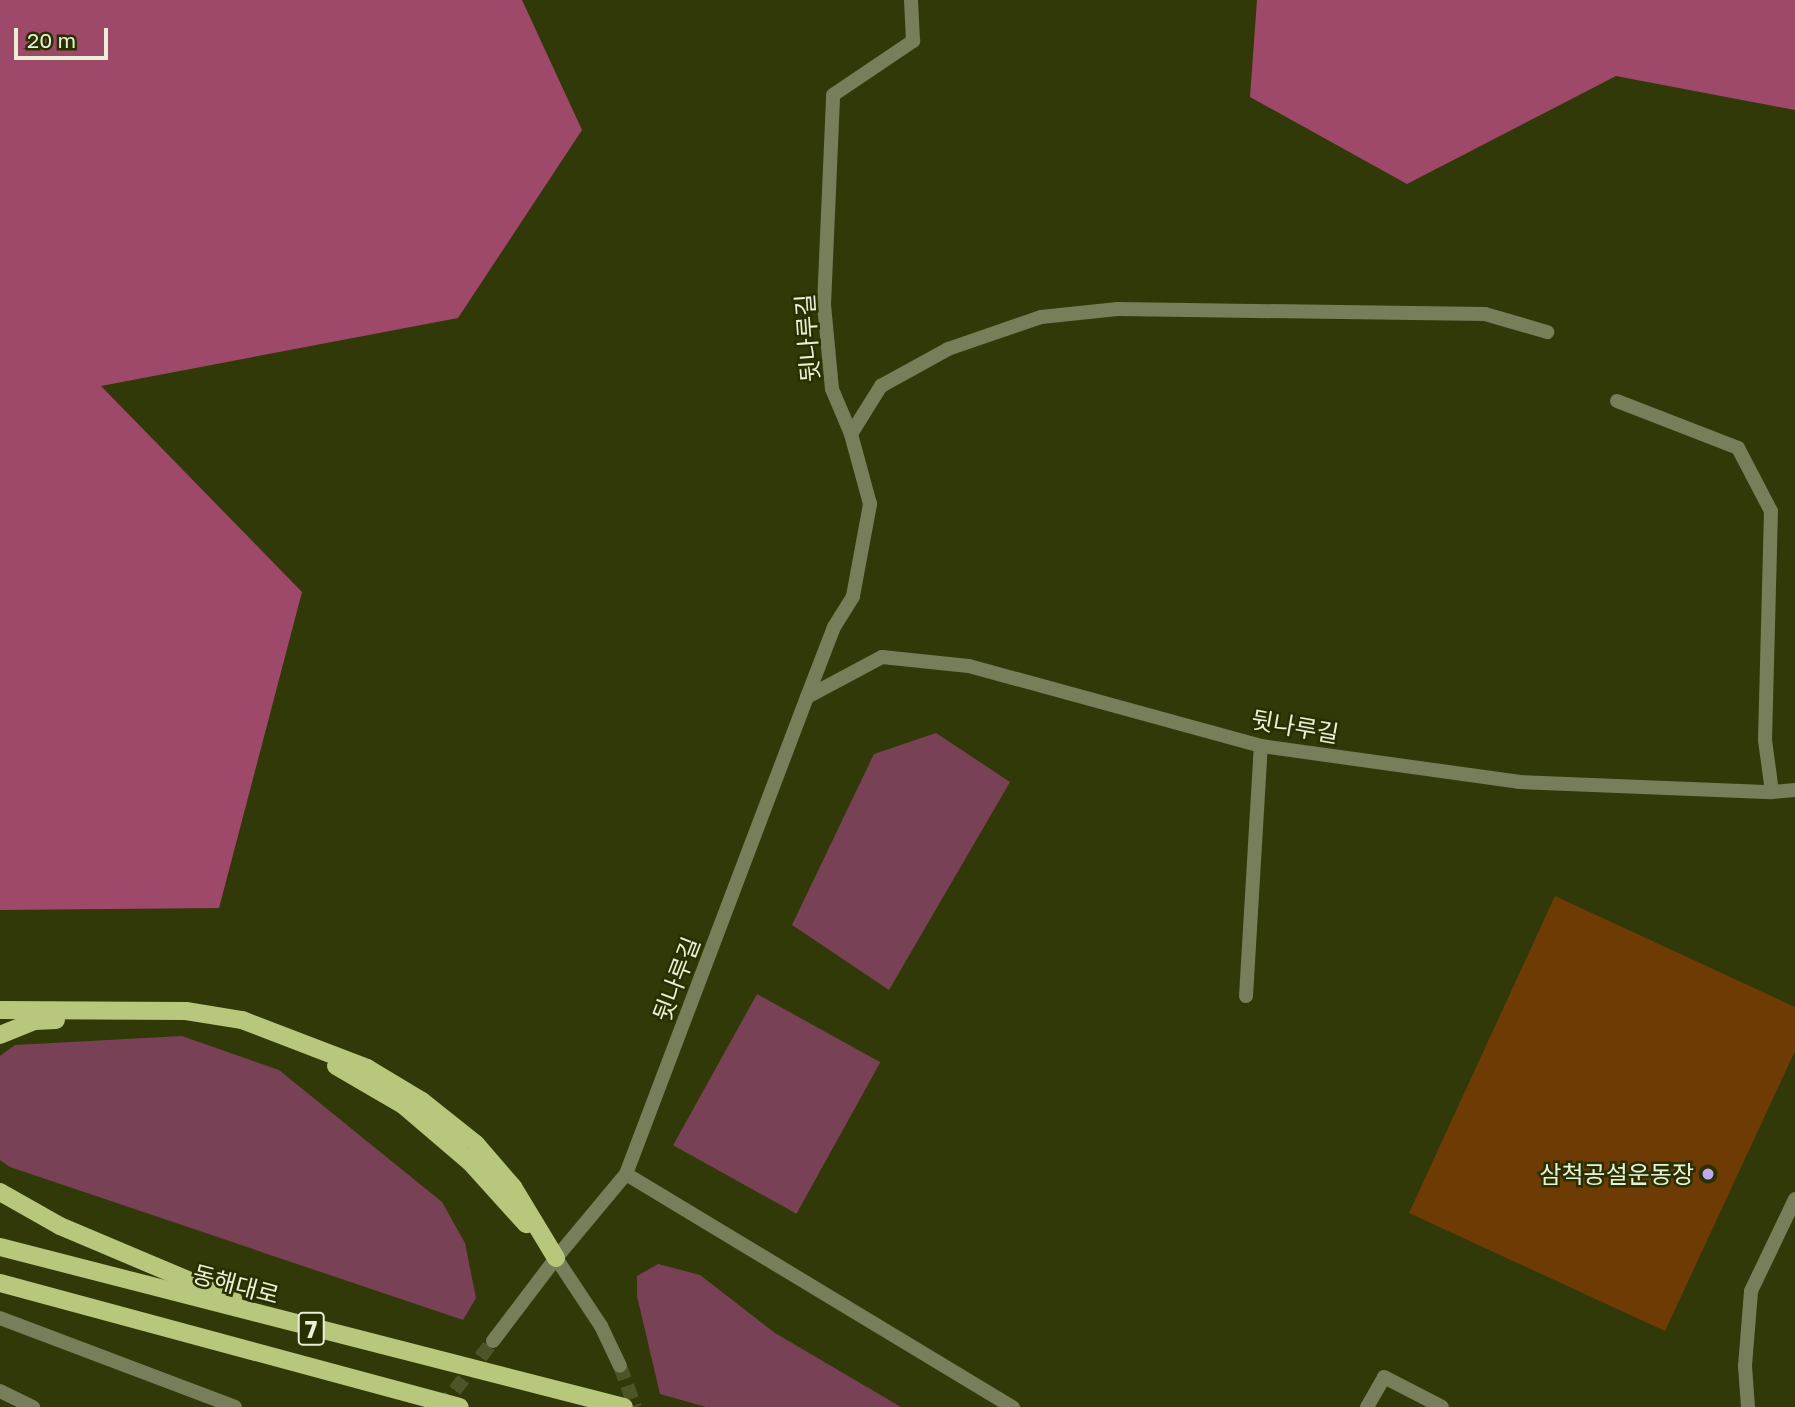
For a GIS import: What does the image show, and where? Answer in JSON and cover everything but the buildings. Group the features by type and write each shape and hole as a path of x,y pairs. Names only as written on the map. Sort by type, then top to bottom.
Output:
{"main road":[{"path":"0,1010 186,1011 231,1018 296,1039 367,1068 422,1101 476,1144 513,1187 556,1258"},
{"path":"0,1035 35,1021 166,1020 225,1027 280,1042 336,1066 403,1105 470,1162 556,1258"},
{"path":"0,1192 60,1226 295,1325"},
{"name":"동해대로","path":"0,1247 295,1325 624,1407"},
{"name":"7","path":"0,1283 460,1407"}],"street":[{"name":"뒷나루길","path":"494,1341 556,1258 626,1174 834,627 853,596 870,504 850,434 832,389 824,305 833,95 912,41 911,0"},
{"path":"850,434 881,386 948,349 1041,317 1118,309 1485,314 1547,332"},
{"path":"1616,401 1738,448 1771,512 1765,740 1772,792"},
{"name":"뒷나루길","path":"807,697 882,657 969,666 1261,746 1519,782 1772,792 1795,790"},
{"path":"1246,996 1261,746"},
{"path":"626,1174 1013,1407"},
{"path":"1748,1407 1745,1366 1751,1292 1795,1199"},
{"path":"556,1258 601,1326 620,1366"},
{"path":"0,1318 235,1407"},
{"path":"1367,1407 1384,1377 1442,1407"},
{"path":"0,1391 33,1407"}],"shaded area":[{"path":"0,0 522,0 582,130 458,318 101,386 302,592 219,908 0,910"},
{"path":"1257,0 1795,0 1795,110 1616,76 1407,184 1250,97"},
{"path":"936,733 1010,782 889,990 792,925 874,754"},
{"path":"757,994 880,1062 796,1214 673,1145"},
{"path":"182,1036 279,1070 442,1202 465,1243 476,1298 463,1320 10,1167 0,1160 0,1056 15,1045"},
{"path":"658,1264 700,1275 775,1333 901,1407 706,1407 660,1394 637,1296 637,1276"}],"tunnel":[{"path":"442,1407 493,1341"},
{"path":"620,1366 635,1407"}],"place":[{"name":"삼척공설운동장","path":"1708,1174"}]}
